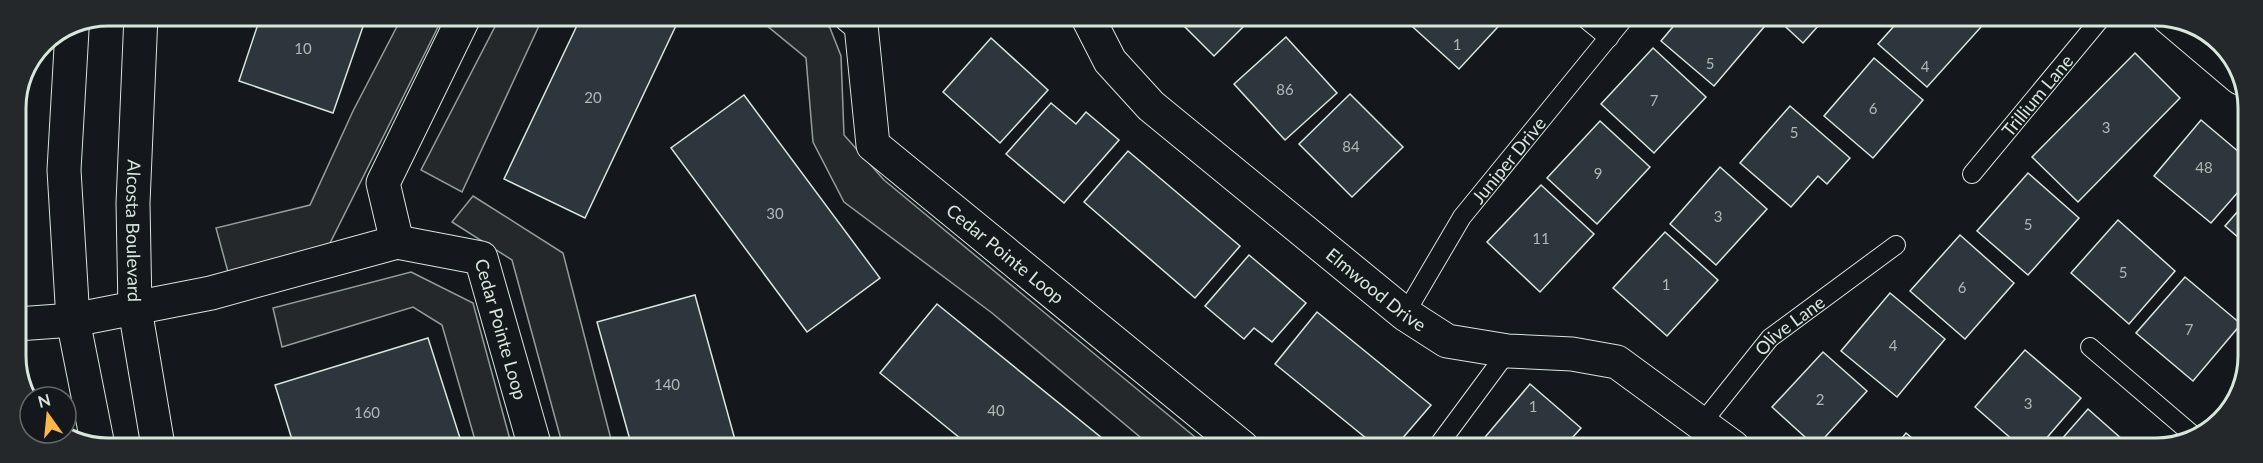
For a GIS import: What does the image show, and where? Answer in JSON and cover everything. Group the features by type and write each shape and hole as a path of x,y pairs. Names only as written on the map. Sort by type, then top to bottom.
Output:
{"street":[{"name":"Alcosta Boulevard","path":"141,26 133,203 135,309 157,438"},
{"path":"397,242 383,183 460,26"},
{"name":"Cedar Pointe Loop","path":"861,26 873,145 1230,437"},
{"name":"Elmwood Drive","path":"1092,26 1110,61 1151,106 1405,314 1448,341 1508,351 1572,354 1617,362 1720,437"},
{"path":"2185,31 2225,65"},
{"path":"72,34 64,170 73,320 96,437"},
{"name":"Cedar Pointe Loop","path":"26,323 73,320 211,293 397,242 481,258 532,438"}],"lane":[{"path":"1594,26 1609,38"},
{"name":"Juniper Drive","path":"1405,314 1462,217 1618,26"},
{"name":"Trillium Lane","path":"1972,174 2095,26"},
{"name":"Olive Lane","path":"1702,423 1770,338 1896,245"},
{"path":"2090,347 2188,431"},
{"path":"1444,437 1508,351"}],"shaded area":[{"path":"397,26 438,26 329,245 228,272 216,228 310,205 353,111"},
{"path":"495,26 539,26 462,192 421,170"},
{"path":"767,26 828,26 830,28 841,56 844,135 884,180 1195,437 1141,437 992,313 844,202 813,142 806,58"},
{"path":"473,196 563,253 611,438 560,438 512,260 452,222"},
{"path":"411,272 473,303 510,438 474,438 442,325 413,307 282,347 273,308"}],"building":[{"path":"257,26 363,26 333,113 239,81"},
{"path":"577,26 676,26 585,218 504,179"},
{"path":"1184,26 1244,26 1214,56"},
{"path":"1412,26 1499,26 1459,69"},
{"path":"1674,26 1764,27 1714,86 1661,41"},
{"path":"1785,26 1818,26 1803,43"},
{"path":"1894,26 1982,26 1927,87 1878,44"},
{"path":"1286,37 1337,93 1285,140 1234,84"},
{"path":"991,38 1048,90 1000,143 943,92"},
{"path":"1653,48 1706,97 1654,153 1601,104"},
{"path":"2135,53 2180,98 2078,202 2032,157"},
{"path":"1874,58 1923,100 1873,158 1824,116"},
{"path":"1350,94 1403,147 1352,197 1299,144"},
{"path":"744,95 880,278 807,332 671,148"},
{"path":"1051,103 1076,124 1086,112 1119,140 1064,203 1006,154"},
{"path":"1790,106 1850,158 1827,184 1818,176 1791,207 1740,163"},
{"path":"2201,120 2238,151 2238,192 2211,223 2154,176"},
{"path":"1600,121 1650,167 1597,224 1547,178"},
{"path":"1128,151 1240,246 1195,298 1084,202"},
{"path":"1720,167 1767,209 1716,265 1670,224"},
{"path":"2028,173 2079,218 2028,275 1977,231"},
{"path":"1541,185 1594,234 1540,292 1487,242"},
{"path":"2238,211 2238,237 2225,226"},
{"path":"2118,220 2175,271 2129,324 2071,273"},
{"path":"1665,232 1718,280 1667,336 1613,288"},
{"path":"1960,235 2014,283 1965,339 1910,291"},
{"path":"1249,255 1306,303 1272,342 1254,328 1244,339 1205,306"},
{"path":"2185,277 2238,321 2238,328 2193,381 2136,333"},
{"path":"1890,293 1945,339 1897,397 1841,351"},
{"path":"695,295 734,438 629,438 597,322"},
{"path":"937,304 1101,438 959,438 880,373"},
{"path":"1317,312 1431,405 1403,437 1365,437 1275,364"},
{"path":"428,338 460,438 291,438 275,385"},
{"path":"2025,350 2081,398 2047,437 2009,437 1975,407"},
{"path":"1823,352 1867,391 1825,437 1805,437 1772,407"},
{"path":"1530,384 1581,428 1573,437 1485,437"},
{"path":"2088,409 2120,437 2064,437"}]}
